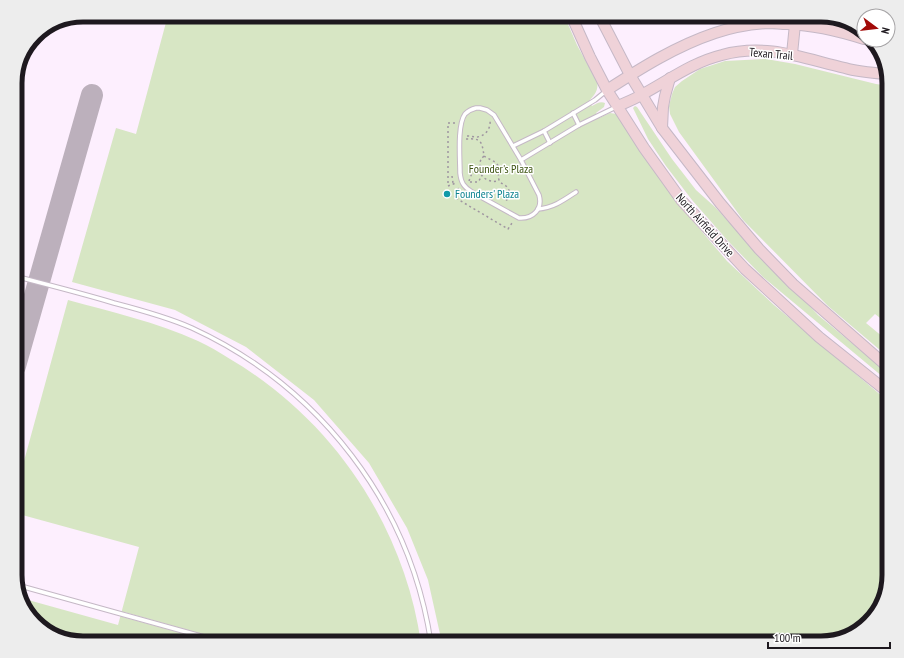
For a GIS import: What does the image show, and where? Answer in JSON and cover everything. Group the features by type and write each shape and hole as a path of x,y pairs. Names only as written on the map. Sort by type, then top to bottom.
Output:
{"main road":[{"name":"North Airfield Drive","path":"574,22 607,90 644,148 682,202 745,269 819,337 882,387"},
{"name":"North Airfield Drive","path":"603,22 630,75 662,128 720,202 759,249 793,284 882,362"},
{"path":"607,90 650,63 681,46 715,32 778,22"},
{"path":"792,54 796,22"},
{"path":"803,22 856,36"},
{"name":"Texan Trail","path":"618,106 642,95 697,64 722,55 747,50 773,51 792,54 846,69 881,73"},
{"path":"662,128 664,96 670,78"}],"lane":[{"path":"513,146 544,131 595,100 607,90"},
{"path":"521,160 579,125 618,106"},
{"path":"480,108 487,110 494,115 513,146 539,195 540,203 538,209 533,216 523,219 502,209 466,188 463,184 460,173 460,129 464,115 472,109 480,108"},
{"path":"573,113 579,125"},
{"path":"544,131 550,143"},
{"path":"538,209 557,204 576,192"},
{"path":"22,278 147,312 192,328 248,359 302,401 328,427 346,448 368,478 389,515 407,554 415,576 430,636"},
{"path":"23,587 201,636"}],"path":[{"path":"468,136 478,137 486,134 490,126 489,119"},
{"path":"453,183 448,186 450,176 448,123 455,123"},
{"path":"460,140 474,138 480,140 483,145 484,156 480,160 480,173 482,176 492,181 499,181 508,189 509,196 502,209"},
{"path":"484,156 497,163 499,167 499,181"},
{"path":"480,173 472,173 469,182 478,182 482,176"},
{"path":"450,176 460,192 454,197 508,229 512,223"},
{"path":"458,194 465,198"}],"green space":[{"name":"Founder's Plaza","path":"166,22 567,22 577,45 597,82 597,90 589,101 592,106 603,102 605,103 604,107 596,113 599,118 610,113 617,114 675,200 727,261 774,305 882,396 882,575 879,594 874,605 855,626 836,634 821,636 440,636 428,580 407,528 369,463 314,400 246,347 175,310 72,282 116,128 136,134"},
{"path":"766,59 795,64 882,85 882,320 875,314 866,323 882,336 882,352 828,306 743,220 679,132 670,114 669,106 675,87 700,69 725,61"},
{"path":"635,106 637,107 672,159 696,190 715,207 761,257 818,315 882,368 882,376 763,277 728,241 692,200 666,166 648,139 633,108"},
{"path":"68,300 117,313 182,334 226,356 267,384 300,412 331,444 357,479 380,517 398,557 412,599 420,636 209,636 124,612 123,617 192,636 83,636 64,633 53,628 37,615 28,600 118,625 139,547 22,515 22,468"}],"taxiway":[{"path":"22,341 92,95"}],"place":[{"name":"Founders' Plaza","path":"447,194"}]}
